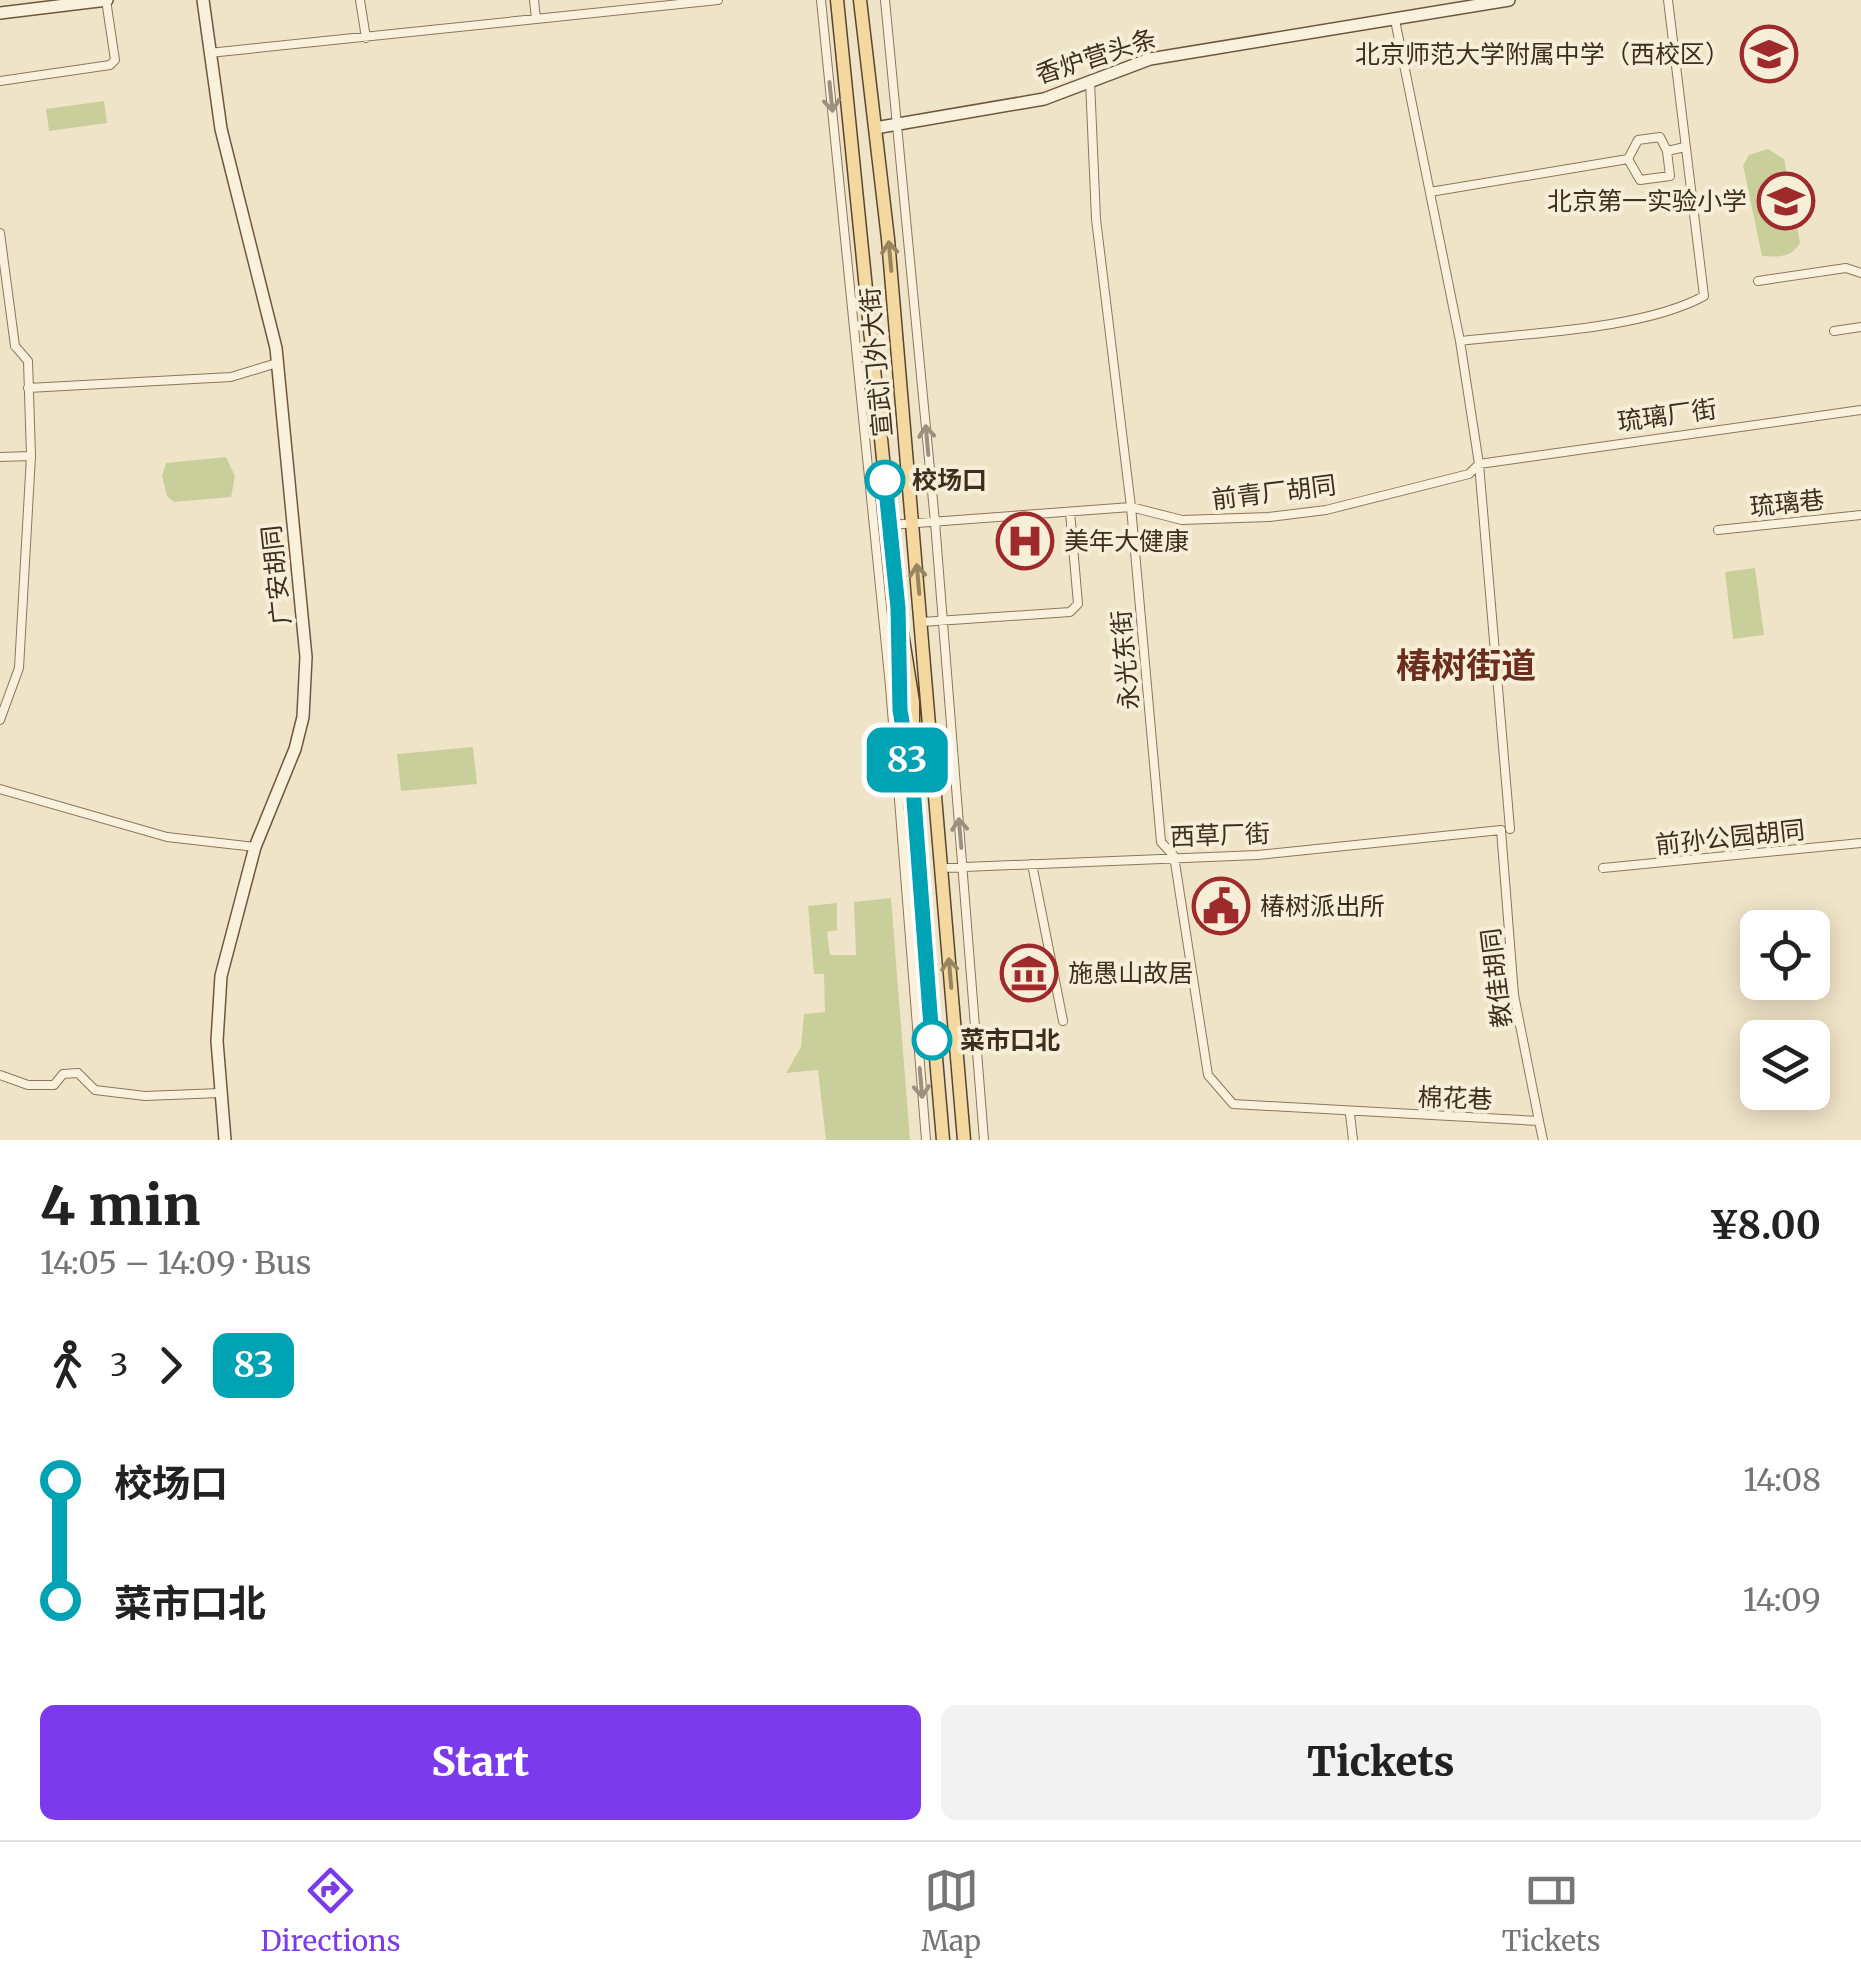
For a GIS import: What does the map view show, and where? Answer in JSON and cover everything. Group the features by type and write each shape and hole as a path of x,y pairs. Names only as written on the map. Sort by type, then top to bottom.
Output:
{"main road":[{"name":"宣武门外大街","path":"837,0 898,608 913,702 913,787 943,1140"},
{"name":"宣武门外大街","path":"860,0 922,622 964,1140"}],"street":[{"path":"0,13 106,0 115,60 110,65 0,81"},
{"name":"广安胡同","path":"203,0 221,129 277,363 306,686 296,749 254,847 221,976 216,1024 225,1140"},
{"path":"360,0 366,38"},
{"path":"534,0 536,19"},
{"path":"208,53 718,0"},
{"path":"821,0 885,627 926,1140"},
{"path":"884,0 935,522 984,1140"},
{"name":"香炉营头条","path":"875,128 1044,99 1150,59 1509,0"},
{"path":"1460,342 1680,309 1704,296 1668,0"},
{"name":"教佳胡同","path":"1395,20 1460,342 1478,464 1506,830 1514,996 1539,1121"},
{"name":"永光东街","path":"1090,81 1096,219 1131,507 1161,842 1174,856 1208,1075 1233,1104 1350,1114"},
{"path":"1660,137 1667,151 1670,176 1640,180 1628,159 1638,140 1660,137"},
{"path":"1667,151 1685,147"},
{"path":"1430,192 1628,159"},
{"path":"0,233 14,346 28,361 32,456 19,668 0,720"},
{"path":"1758,281 1846,268 1861,273"},
{"path":"1834,331 1861,327"},
{"path":"0,347 14,346"},
{"path":"28,388 231,377 277,363"},
{"name":"琉璃厂街","path":"1478,464 1861,410"},
{"path":"0,456 32,456"},
{"name":"前青厂胡同","path":"890,526 1131,507 1182,520 1288,515 1326,510 1469,474 1478,464"},
{"path":"922,622 1070,612 1078,604 1078,587 1070,512"},
{"name":"琉璃巷","path":"1718,530 1861,515"},
{"path":"0,789 167,837 254,847"},
{"name":"西草厂街","path":"941,868 1258,855 1506,830"},
{"name":"前孙公园胡同","path":"1603,868 1861,843"},
{"path":"1032,864 1063,1022"},
{"path":"0,1075 28,1085 54,1085 62,1074 78,1072 95,1090 145,1096 220,1093"},
{"path":"1350,1114 1353,1140"},
{"name":"棉花巷","path":"1350,1114 1539,1121"},
{"path":"1539,1121 1543,1140"}],"green space":[{"path":"104,101 107,123 49,131 46,109"},
{"path":"1768,149 1784,159 1800,243 1793,252 1779,256 1762,256 1743,165 1749,155"},
{"path":"226,457 235,476 231,497 174,502 167,496 162,476 166,463"},
{"path":"1755,568 1764,635 1733,639 1725,572"},
{"path":"473,747 477,784 401,791 397,754"},
{"path":"891,898 910,1140 826,1140 818,1070 786,1073 801,1047 804,1014 825,1012 824,974 814,974 808,906 837,903 837,930 827,932 830,955 856,955 854,902"}],"bus line":[{"name":"83","path":"885,480 898,608 900,710 913,787 932,1040"}],"place":[{"name":"北京师范大学附属中学（西校区）","path":"1769,54"},
{"name":"北京第一实验小学","path":"1786,201"},
{"name":"校场口","path":"885,480"},
{"name":"美年大健康","path":"1025,541"},
{"name":"椿树派出所","path":"1221,906"},
{"name":"施愚山故居","path":"1029,973"},
{"name":"菜市口北","path":"932,1040"}],"district":[{"name":"椿树街道","path":"1466,666"}]}
